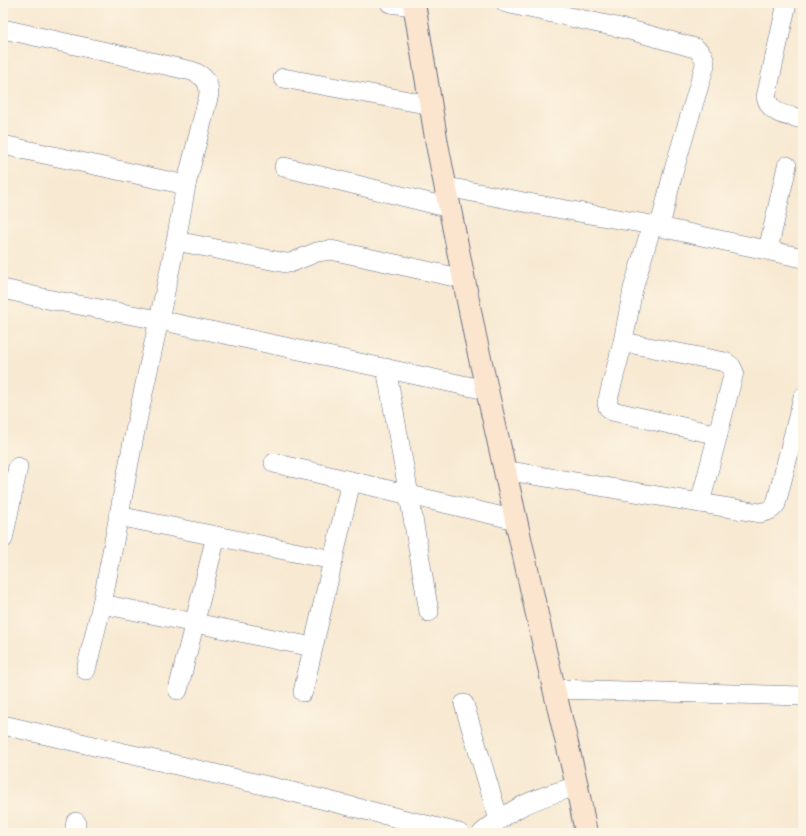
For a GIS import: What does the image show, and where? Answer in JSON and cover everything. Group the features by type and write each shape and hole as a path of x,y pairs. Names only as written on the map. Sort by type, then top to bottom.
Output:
{"main road":[{"path":"414,5 437,144 449,198 486,390 577,786 586,833"}],"street":[{"path":"390,3 414,5"},
{"path":"506,3 630,30 695,48 703,55 705,65 673,173 656,226 633,289 623,342 607,403 608,407 612,411 718,435"},
{"path":"787,3 766,97 769,105 779,114 803,119"},
{"path":"3,29 192,71 206,78 209,85 209,94 186,185 176,241 136,426 102,604 86,670"},
{"path":"283,78 431,105"},
{"path":"3,145 186,185"},
{"path":"768,250 787,166"},
{"path":"284,167 449,198 656,226 803,258"},
{"path":"176,241 286,263 290,263 317,252 331,250 464,279"},
{"path":"3,289 158,320 486,390"},
{"path":"623,342 725,362 732,366 734,372 700,503"},
{"path":"386,368 429,612"},
{"path":"504,470 760,513 772,509 776,504 803,397"},
{"path":"274,463 516,520"},
{"path":"3,539 18,467"},
{"path":"303,692 351,481"},
{"path":"118,516 333,560"},
{"path":"178,690 216,536"},
{"path":"102,604 313,647"},
{"path":"554,689 803,696"},
{"path":"464,704 499,820"},
{"path":"3,725 272,787 459,833"},
{"path":"482,833 519,807 577,786"}]}
